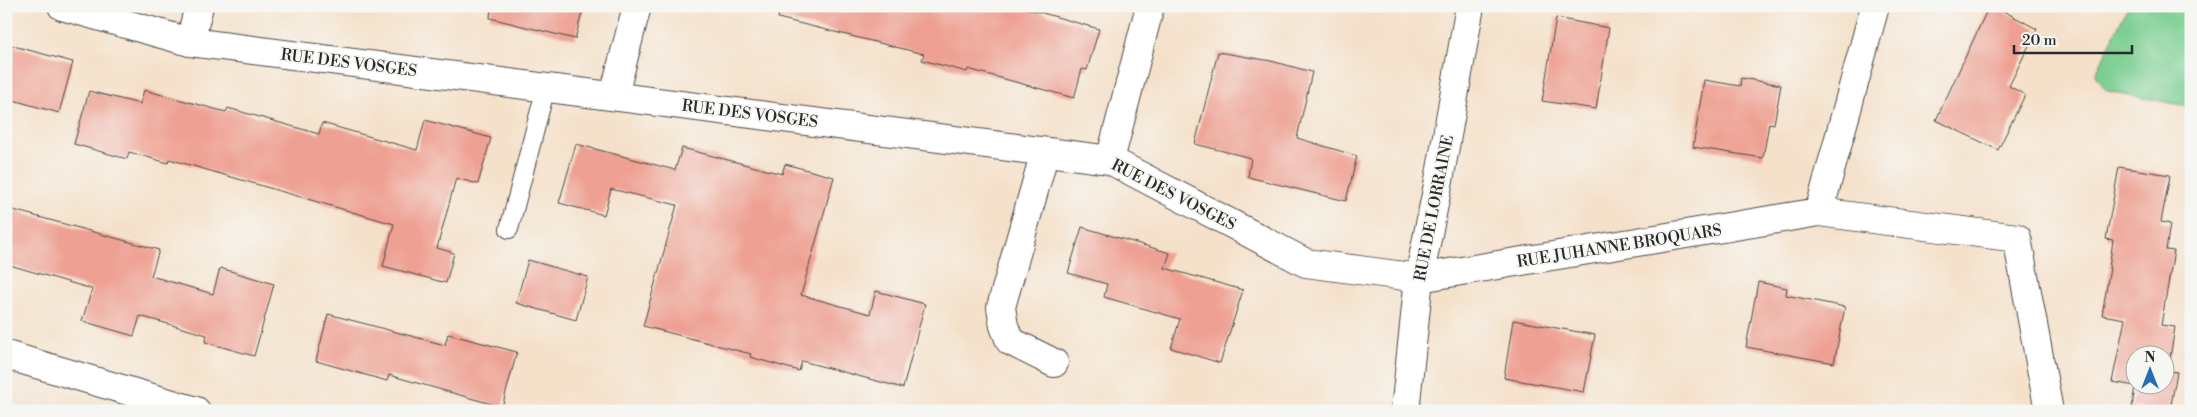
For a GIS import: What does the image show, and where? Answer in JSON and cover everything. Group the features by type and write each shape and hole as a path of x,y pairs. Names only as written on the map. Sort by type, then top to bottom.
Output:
{"street":[{"name":"RUE DES VOSGES","path":"62,6 190,42 1110,160 1306,263 1419,278"},
{"path":"190,42 199,6"},
{"path":"614,95 638,6"},
{"path":"1110,160 1150,6"},
{"name":"RUE DE LORRAINE","path":"1405,411 1419,278 1440,175 1470,6"},
{"path":"1819,212 1874,6"},
{"path":"1045,152 1001,307 1004,326 1010,341 1054,364"},
{"name":"RUE JUHANNE BROQUARS","path":"1419,278 1819,212 2017,238 2049,411"},
{"path":"6,355 196,411"}],"lane":[{"path":"509,229 546,87"}],"green space":[{"path":"2128,6 2191,6 2191,104 2187,106 2107,91 2095,75"}],"building":[{"path":"491,6 584,6 575,39 490,18"},
{"path":"780,6 1018,6 1099,29 1087,70 1082,69 1074,98 968,69 967,72 922,60 924,54 778,18"},
{"path":"1989,6 1994,6 2037,29 2009,86 2025,95 1998,150 1936,120"},
{"path":"1556,18 1609,28 1596,109 1542,101"},
{"path":"6,44 73,62 59,113 6,98"},
{"path":"1218,52 1271,61 1312,72 1297,138 1357,156 1346,201 1248,177 1251,158 1195,144"},
{"path":"1741,78 1781,85 1774,124 1769,123 1763,158 1693,147 1704,80 1740,86"},
{"path":"144,90 226,112 228,108 319,134 322,123 417,150 425,120 491,138 478,184 456,178 437,248 454,253 446,283 383,266 394,224 169,159 168,163 129,152 127,159 74,144 89,91 140,104"},
{"path":"576,144 675,170 682,148 782,174 785,164 834,177 801,295 870,314 876,291 925,304 903,388 802,361 799,371 750,357 751,354 643,326 677,205 611,189 604,215 559,203"},
{"path":"2119,167 2170,175 2161,222 2170,224 2166,250 2174,251 2161,325 2175,327 2172,344 2124,344 2124,384 2112,382 2125,319 2102,315 2113,240 2106,239"},
{"path":"6,208 159,250 151,276 213,294 220,268 274,284 254,356 205,342 207,335 140,316 134,336 82,321 92,289 6,264"},
{"path":"1082,227 1170,253 1165,268 1243,290 1220,363 1171,348 1180,319 1104,297 1107,284 1068,273"},
{"path":"528,260 588,277 576,320 516,303"},
{"path":"1758,282 1787,288 1786,295 1845,307 1834,363 1746,347"},
{"path":"328,314 445,345 448,334 517,352 502,407 389,375 387,381 316,361"},
{"path":"1513,320 1595,335 1584,392 1504,378"},
{"path":"2174,372 2177,372 2174,389"},
{"path":"2134,394 2173,394 2170,411 2153,411 2132,407"}]}
